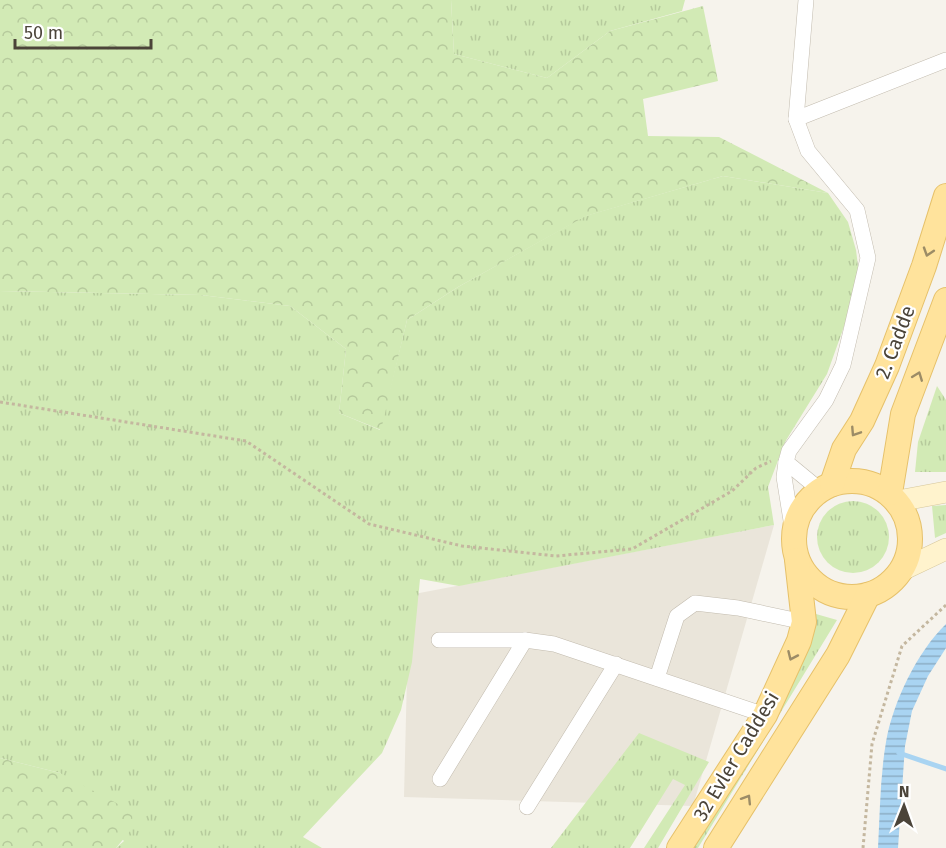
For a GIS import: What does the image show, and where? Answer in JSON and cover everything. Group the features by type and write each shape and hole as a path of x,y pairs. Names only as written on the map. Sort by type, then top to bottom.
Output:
{"main road":[{"name":"2. Cadde","path":"826,487 844,449 862,421 887,366 924,266 946,196"},
{"name":"2. Cadde","path":"894,497 903,414 945,303"},
{"path":"945,303 946,352"},
{"path":"902,570 909,553 911,535 907,517 894,497 872,483 852,480 826,487 806,503 797,520 795,548 805,573 817,586 833,594 850,597 868,595 881,590 902,570 946,549"},
{"path":"894,497 946,492"},
{"name":"32 Evler Caddesi","path":"680,848 765,715 799,642 804,622 795,548"},
{"name":"32 Evler Caddesi","path":"716,848 838,655 868,595"}],"street":[{"path":"795,548 784,477 788,457 826,400 843,365 868,258 857,210 808,151 796,119 806,0"},
{"path":"796,119 946,60"},
{"path":"788,457 826,487"},
{"path":"657,678 677,616 695,603 738,608 804,622"},
{"path":"439,640 525,640 554,644 765,715"},
{"path":"440,780 525,640"},
{"path":"526,807 616,664"}],"path":[{"path":"0,402 246,441 369,524 462,546 556,556 632,549 732,491 756,468 788,457"},
{"path":"863,848 872,744 902,646 946,605"}],"shaded area":[{"path":"774,525 693,806 404,797 409,595"}],"green space":[{"path":"0,0 451,0 454,54 547,78 610,31 703,6 718,81 643,99 648,136 719,137 828,193 723,176 586,216 458,287 407,320 381,430 339,413 346,349 290,306 201,295 0,291"},
{"path":"451,0 685,0 682,11 610,31 547,78 454,54"},
{"path":"723,176 828,193 848,222 856,250 860,282 827,374 785,442 768,487 774,525 459,586 420,579 412,662 401,710 382,753 303,837 322,848 116,848 124,841 60,773 0,758 0,291 201,295 290,306 346,349 339,413 380,430 407,320 458,287 585,216"},
{"path":"937,386 946,400 946,472 915,472 918,442"},
{"path":"860,501 879,511 887,523 889,537 887,551 879,563 867,571 846,573 827,563 819,551 817,530 827,511 839,503"},
{"path":"946,505 946,533 935,538 932,506"},
{"path":"816,614 837,620 698,848 692,848 811,635"},
{"path":"639,733 709,762 658,848 644,848 685,785 673,779 630,848 551,848"},
{"path":"0,758 60,773 133,812 131,830 116,848 0,848"}],"water":[{"path":"946,624 946,648 928,676 912,711 905,746 898,848 878,848 882,768 889,727 900,694 916,663 935,635"}],"waterway":[{"path":"899,753 946,769"}]}
